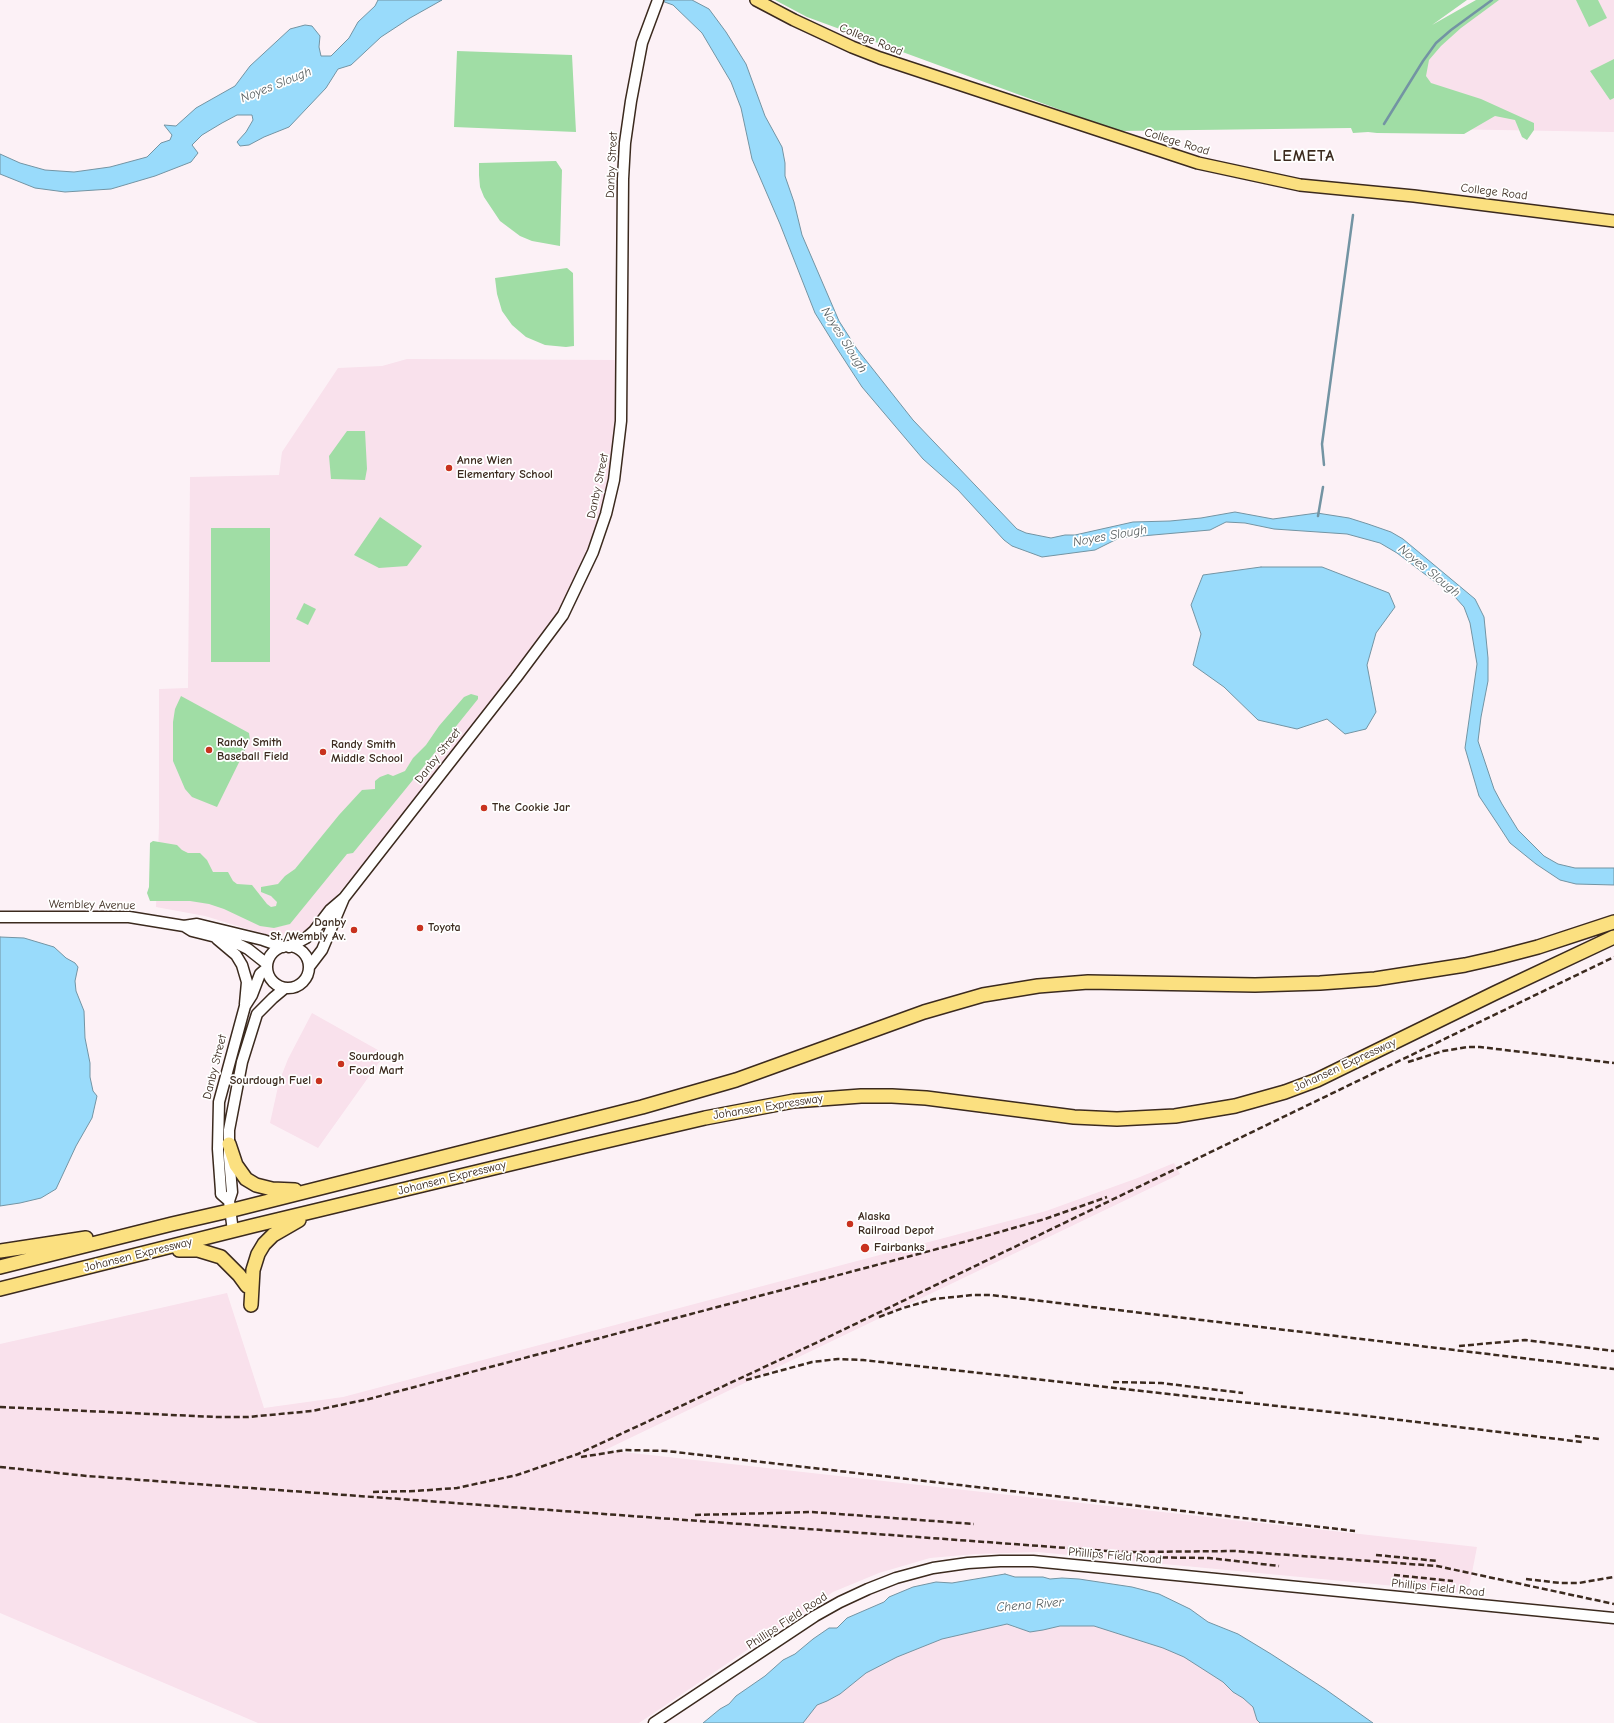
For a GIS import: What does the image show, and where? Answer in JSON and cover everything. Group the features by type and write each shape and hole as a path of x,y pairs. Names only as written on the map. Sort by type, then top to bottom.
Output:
{"highway":[{"name":"Johansen Expressway","path":"0,1267 172,1224 229,1206 321,1188 694,1093 736,1080 924,1012 983,995 1038,986 1088,982 1255,985 1320,983 1375,979 1442,969 1496,958 1538,947 1614,922"},
{"name":"Johansen Expressway","path":"0,1290 319,1210 705,1118 801,1100 861,1096 926,1098 1074,1117 1117,1119 1175,1116 1235,1106 1279,1094 1317,1080 1614,937"},
{"path":"229,1144 236,1165 241,1174 256,1185 279,1190 321,1188"},
{"path":"251,1305 255,1262 264,1244 282,1229 319,1210"},
{"path":"0,1251 172,1224"},
{"path":"155,1251 188,1249 214,1254 229,1264 240,1275 247,1286"}],"main road":[{"name":"College Road","path":"756,0 801,24 880,58 1198,163 1300,185 1422,197 1614,221"}],"street":[{"name":"Danby Street","path":"286,947 306,938 314,931 330,910 344,898 516,678 563,615 593,552 606,514 614,480 620,429 623,360 623,179 625,143 642,43 658,0"},
{"name":"Danby Street","path":"309,967 322,950 338,916 344,898"},
{"name":"Wembley Avenue","path":"0,917 129,917 184,926 197,924 286,947"},
{"name":"Wembley Avenue","path":"184,926 192,931 232,941 248,949 267,966"},
{"path":"216,938 236,955 242,964 247,982 245,1006"},
{"path":"286,947 301,951 305,956 309,967 305,979 296,987 285,988 273,982 267,966 273,953 286,947"},
{"name":"Danby Street","path":"229,1206 221,1194 218,1149 219,1102 245,1006 252,995 260,974 267,966"},
{"name":"Danby Street","path":"229,1206 232,1192 229,1144 231,1116 242,1062 257,1014 285,988"},
{"path":"229,1206 233,1231"},
{"name":"Phillips Field Road","path":"654,1723 815,1616 840,1602 896,1578 933,1568 968,1563 1033,1561 1614,1618"}],"shaded area":[{"path":"1492,0 1614,0 1614,132 1383,128 1423,61"},
{"path":"407,359 623,360 614,480 578,585 505,692 309,929 299,936 288,938 270,936 205,916 156,907 159,826 159,689 188,688 190,477 279,475 282,452 338,368 382,366"},
{"path":"312,1013 385,1054 318,1148 270,1123 279,1082 288,1059"},
{"path":"1174,1163 1180,1174 605,1450 1477,1547 1468,1593 1038,1552 976,1554 930,1558 879,1573 833,1592 639,1723 258,1723 0,1613 0,1344 227,1293 264,1408 343,1397 1046,1211 1135,1179"},
{"path":"1007,1624 1015,1628 1043,1630 1060,1626 1094,1626 1163,1648 1184,1657 1223,1682 1233,1692 1253,1707 1257,1720 1260,1723 803,1723 817,1705 840,1694 866,1673 897,1657 942,1639"}],"green space":[{"path":"775,0 1467,0 1432,25 1476,0 1499,0 1461,28 1441,46 1429,60 1426,76 1431,83 1481,99 1534,123 1534,130 1527,140 1522,137 1515,120 1495,116 1464,134 1353,133 1351,128 1118,131 807,17"},
{"path":"1576,0 1598,0 1607,18 1589,27"},
{"path":"457,51 572,55 576,132 454,127"},
{"path":"1614,59 1614,98 1610,100 1590,71"},
{"path":"556,161 562,170 560,246 532,241 520,236 500,221 484,197 480,187 479,175 479,163"},
{"path":"567,268 573,273 574,346 566,347 545,345 526,337 512,325 502,311 497,294 495,278"},
{"path":"347,431 365,431 367,469 365,480 331,479 329,456"},
{"path":"380,517 422,546 407,566 379,568 354,555"},
{"path":"211,528 270,528 270,662 211,662"},
{"path":"304,603 316,609 308,625 296,619"},
{"path":"471,694 478,696 478,699 353,853 347,854 290,924 274,928 260,926 224,909 209,904 190,901 150,901 147,893 149,887 150,843 153,841 177,845 188,853 200,853 207,860 213,872 228,872 233,881 237,884 252,885 267,904 271,907 276,906 277,902 271,896 261,892 261,887 278,884 285,876 295,869 339,815 362,790 375,789 375,781 380,777 388,774 393,776 405,771 413,758 426,745 439,726 464,697"},
{"name":"Randy Smith Baseball Field","path":"181,696 249,733 250,740 217,807 192,797 185,789 173,761 173,722 175,709"}],"water":[{"name":"Noyes Slough","path":"378,0 442,0 410,18 381,37 351,65 338,69 326,88 289,127 249,145 240,146 237,142 246,132 253,120 252,115 237,115 202,135 192,145 198,153 191,162 155,176 111,189 65,192 35,188 0,174 0,154 20,163 45,170 74,172 110,167 147,157 161,143 170,140 172,135 164,125 176,126 196,108 235,86 250,66 290,29 305,25 312,26 320,36 319,47 321,56 331,56 349,38 358,22 375,6"},
{"name":"Noyes Slough","path":"659,0 692,0 709,9 726,32 746,64 765,116 782,147 785,163 785,176 794,202 802,235 839,321 857,349 913,420 1017,529 1026,533 1051,538 1065,535 1075,535 1133,522 1201,518 1235,512 1273,519 1317,513 1349,518 1391,532 1403,539 1475,599 1484,617 1488,658 1488,681 1478,741 1494,789 1502,804 1518,830 1544,856 1558,864 1575,868 1614,868 1614,885 1576,884 1560,880 1536,864 1510,843 1479,796 1465,748 1477,664 1470,623 1464,607 1455,597 1397,553 1380,543 1347,534 1274,529 1245,523 1226,522 1210,530 1119,538 1095,550 1042,557 1012,546 1004,540 958,490 923,459 862,387 836,347 815,313 780,224 752,159 741,108 731,82 702,33 673,5"},
{"path":"1261,567 1322,567 1389,593 1395,607 1376,633 1367,665 1376,712 1366,729 1345,734 1327,719 1297,729 1258,720 1224,687 1193,665 1201,634 1191,605 1203,575"},
{"path":"0,937 24,938 54,947 78,967 75,981 76,991 84,1011 85,1038 90,1063 90,1077 93,1091 97,1096 92,1118 76,1146 56,1189 41,1198 0,1206"},
{"name":"Chena River","path":"1005,1574 1015,1577 1079,1579 1132,1587 1159,1594 1190,1609 1208,1622 1238,1634 1325,1689 1373,1723 1260,1723 1257,1720 1253,1707 1233,1692 1223,1682 1184,1657 1163,1648 1094,1626 1060,1626 1030,1632 1007,1624 942,1639 897,1657 866,1673 840,1694 817,1705 803,1723 703,1723 720,1709 729,1704 736,1696 765,1676 783,1660 795,1654 829,1628 837,1628 847,1618 884,1602 889,1597 913,1587 936,1582 952,1583"}],"waterway":[{"path":"1384,124 1423,61 1436,43 1492,0"},
{"path":"1324,465 1322,444 1353,215"},
{"path":"1318,516 1323,487"}],"railway":[{"path":"373,1492 457,1488 517,1475 578,1454 818,1342 1614,957"},
{"path":"1408,1062 1443,1051 1468,1047 1480,1047 1614,1063"},
{"path":"0,1407 216,1417 248,1417 312,1411 369,1399 975,1239 1045,1219 1107,1197"},
{"path":"879,1317 934,1299 973,1295 991,1295 1614,1369"},
{"path":"1459,1346 1525,1340 1614,1351"},
{"path":"746,1380 812,1362 838,1359 863,1360 1367,1416 1582,1442"},
{"path":"1113,1382 1161,1383 1243,1393"},
{"path":"1575,1436 1599,1439"},
{"path":"581,1457 625,1450 667,1451 1355,1531"},
{"path":"0,1467 87,1476 1108,1551 1235,1551 1437,1566 1614,1604"},
{"path":"695,1515 812,1512 974,1524"},
{"path":"1376,1555 1438,1561"},
{"path":"1117,1557 1209,1558 1279,1566"},
{"path":"1394,1575 1453,1581"},
{"path":"1526,1579 1560,1583 1579,1583 1614,1577"}],"place":[{"name":"Anne Wien Elementary School","path":"449,468"},
{"name":"Randy Smith Baseball Field","path":"209,750"},
{"name":"Randy Smith Middle School","path":"323,752"},
{"name":"The Cookie Jar","path":"484,808"},
{"name":"Toyota","path":"420,928"},
{"name":"Danby St./Wembly Av.","path":"354,930"},
{"name":"Sourdough Food Mart","path":"341,1064"},
{"name":"Sourdough Fuel","path":"319,1081"},
{"name":"Alaska Railroad Depot","path":"850,1224"},
{"name":"Fairbanks","path":"865,1248"}],"district":[{"name":"LEMETA","path":"1304,156"}]}
